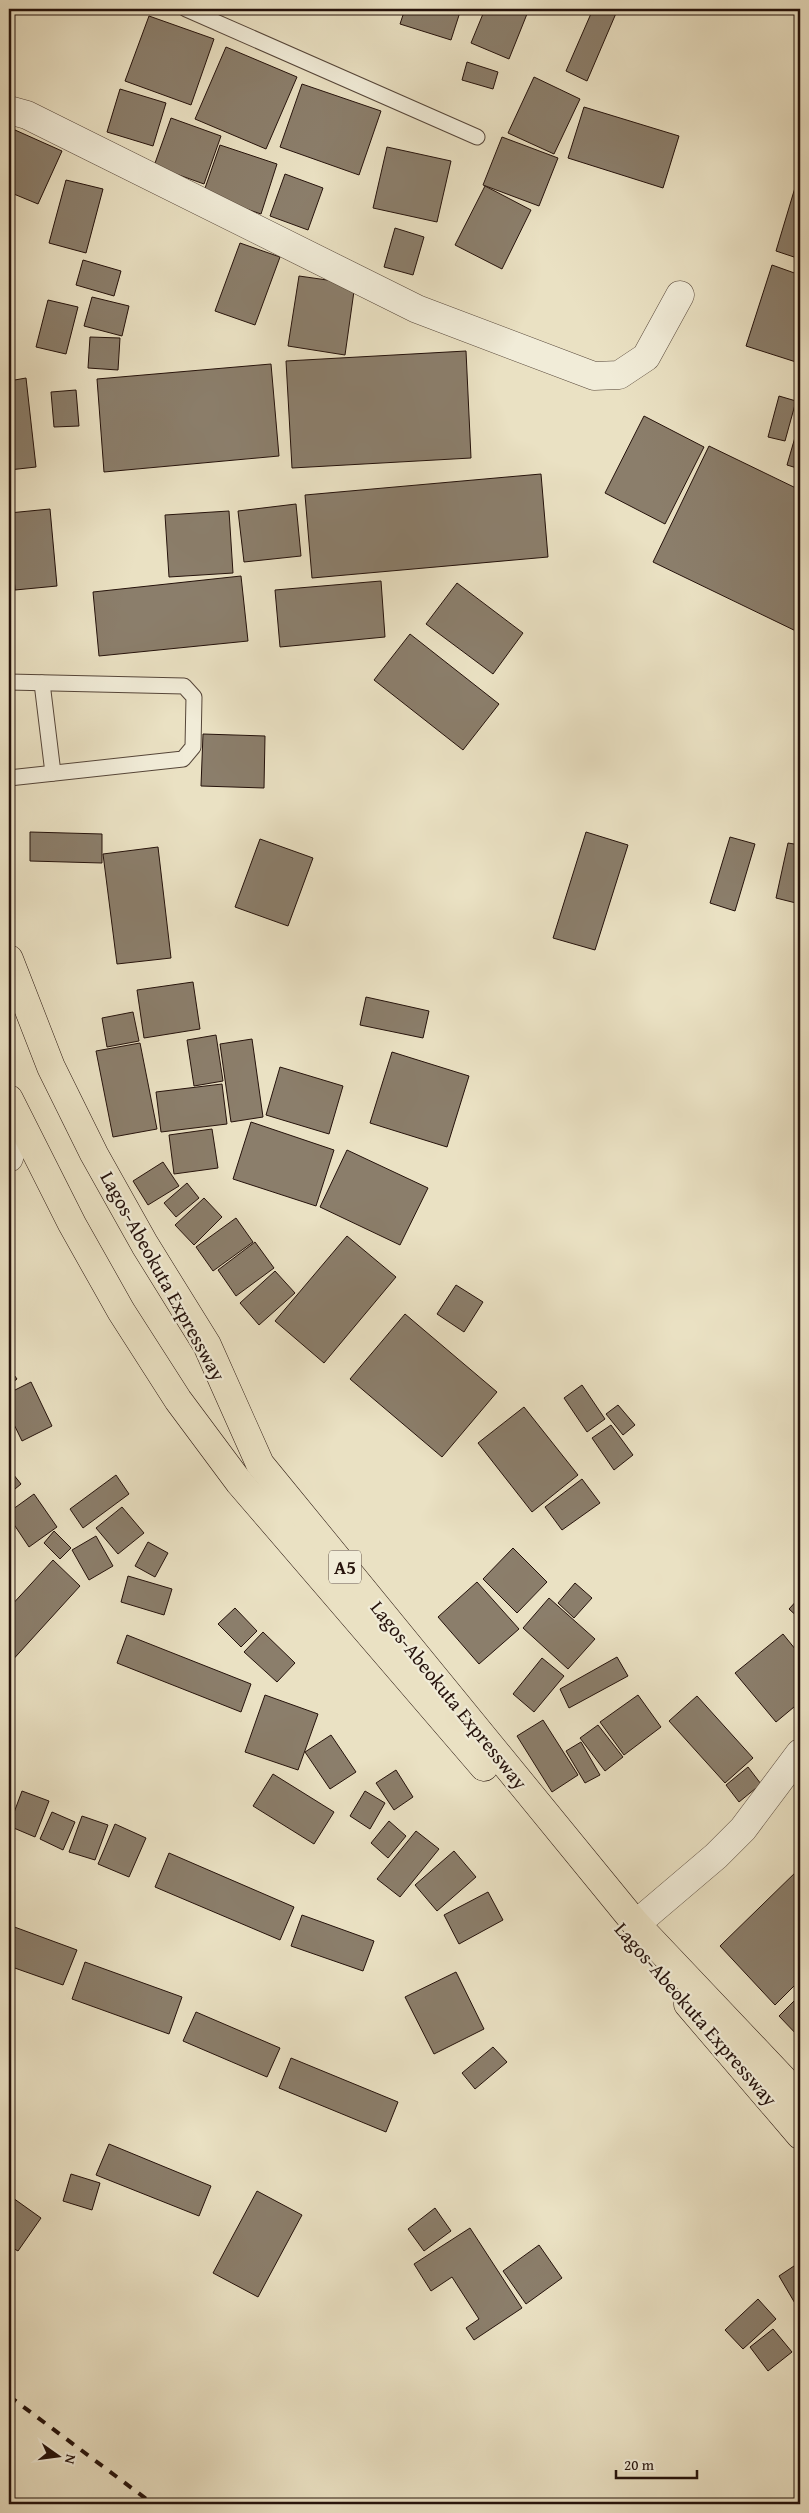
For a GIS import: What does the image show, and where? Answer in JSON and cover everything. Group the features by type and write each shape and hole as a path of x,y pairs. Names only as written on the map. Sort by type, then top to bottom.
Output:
{"highway":[{"name":"Lagos-Abeokuta Expressway","path":"9,959 51,1067 94,1154 145,1245 207,1345 260,1464 636,1924 800,2097"},
{"name":"Lagos-Abeokuta Expressway","path":"14,1111 72,1224 122,1311 178,1400 240,1482 800,2135"}],"street":[{"path":"9,110 27,115 417,309 594,376 619,375 646,357 680,295"},
{"path":"9,1158 14,1111"},
{"path":"636,1924 716,1856 743,1828 800,1753"}],"lane":[{"path":"186,9 477,137"},
{"path":"9,682 184,686 194,697 193,747 183,759 9,778"},
{"path":"42,683 52,773"}],"building":[{"path":"405,9 461,9 451,40 400,24"},
{"path":"485,9 529,9 509,59 471,43"},
{"path":"593,9 617,11 587,81 566,71"},
{"path":"149,16 214,39 191,105 125,81"},
{"path":"226,47 297,77 266,149 195,119"},
{"path":"467,62 498,72 493,89 462,80"},
{"path":"534,77 580,99 554,154 508,133"},
{"path":"302,84 381,111 359,175 280,147"},
{"path":"120,89 166,103 153,146 107,132"},
{"path":"584,107 679,136 663,188 568,158"},
{"path":"171,118 221,136 204,184 154,166"},
{"path":"15,130 62,151 38,204 9,192 9,145"},
{"path":"502,137 558,158 539,206 483,185"},
{"path":"220,145 277,164 261,214 203,194"},
{"path":"387,147 451,161 437,222 373,208"},
{"path":"285,174 323,188 308,230 270,216"},
{"path":"66,180 103,189 86,253 49,243"},
{"path":"797,181 800,182 800,259 776,251"},
{"path":"485,186 531,210 502,269 455,245"},
{"path":"395,228 424,237 413,275 384,267"},
{"path":"240,243 280,257 255,325 215,311"},
{"path":"83,260 121,271 114,296 76,285"},
{"path":"772,265 800,275 800,350 796,362 746,346"},
{"path":"299,276 355,284 345,355 288,346"},
{"path":"92,297 129,306 122,336 84,326"},
{"path":"48,300 78,307 66,354 36,347"},
{"path":"12,334 14,372 9,372 9,335"},
{"path":"90,337 120,338 118,370 88,368"},
{"path":"466,351 471,458 292,468 286,361"},
{"path":"271,364 279,456 104,472 97,379"},
{"path":"26,378 36,467 9,470 9,381"},
{"path":"76,390 79,426 54,427 51,392"},
{"path":"779,396 796,401 785,441 768,437"},
{"path":"644,416 704,447 665,524 605,493"},
{"path":"800,420 800,469 787,465"},
{"path":"709,446 800,490 800,633 653,562"},
{"path":"541,474 548,557 312,578 305,495"},
{"path":"296,504 301,556 244,562 238,511"},
{"path":"50,509 57,586 15,590 9,513"},
{"path":"229,511 233,573 169,577 165,515"},
{"path":"241,576 248,641 99,656 93,592"},
{"path":"381,581 385,637 280,647 275,590"},
{"path":"457,583 523,633 493,674 426,624"},
{"path":"410,634 499,704 463,750 374,680"},
{"path":"203,734 265,736 264,788 201,786"},
{"path":"30,832 102,834 102,863 30,861"},
{"path":"586,832 628,845 595,950 553,938"},
{"path":"730,837 755,844 735,911 710,903"},
{"path":"260,839 313,858 288,926 235,907"},
{"path":"788,843 800,845 800,904 776,898"},
{"path":"158,847 171,958 117,964 103,854"},
{"path":"193,982 200,1029 144,1038 137,990"},
{"path":"366,997 429,1011 423,1038 360,1025"},
{"path":"133,1012 139,1041 107,1047 102,1018"},
{"path":"216,1035 223,1081 194,1086 187,1040"},
{"path":"252,1039 263,1117 231,1122 220,1044"},
{"path":"140,1043 157,1129 113,1137 96,1051"},
{"path":"392,1052 469,1076 447,1147 370,1123"},
{"path":"280,1067 343,1086 329,1134 266,1115"},
{"path":"222,1084 227,1124 161,1132 156,1092"},
{"path":"251,1122 334,1150 316,1206 233,1179"},
{"path":"212,1129 218,1168 174,1174 169,1135"},
{"path":"347,1150 428,1188 400,1245 320,1207"},
{"path":"163,1162 179,1186 148,1205 133,1181"},
{"path":"187,1183 199,1198 176,1217 164,1203"},
{"path":"204,1198 222,1217 194,1245 175,1225"},
{"path":"236,1218 253,1242 213,1271 196,1247"},
{"path":"347,1236 396,1277 324,1363 275,1321"},
{"path":"255,1242 274,1268 236,1296 218,1270"},
{"path":"275,1271 295,1293 259,1325 240,1303"},
{"path":"456,1285 483,1302 464,1332 437,1314"},
{"path":"405,1314 497,1392 442,1457 350,1379"},
{"path":"9,1368 17,1379 9,1385"},
{"path":"31,1382 52,1426 22,1441 9,1414 9,1393"},
{"path":"582,1385 605,1419 587,1432 564,1398"},
{"path":"618,1405 635,1425 623,1435 606,1414"},
{"path":"524,1407 578,1475 532,1512 478,1443"},
{"path":"611,1425 633,1455 614,1470 592,1438"},
{"path":"9,1469 21,1484 9,1494"},
{"path":"116,1475 129,1494 83,1528 70,1509"},
{"path":"582,1479 600,1503 562,1530 545,1507"},
{"path":"34,1494 57,1527 29,1547 9,1517 9,1512"},
{"path":"122,1507 144,1533 118,1554 96,1528"},
{"path":"54,1531 71,1548 60,1559 44,1543"},
{"path":"96,1536 113,1566 89,1580 72,1550"},
{"path":"148,1542 168,1553 155,1577 135,1566"},
{"path":"513,1548 547,1582 517,1613 483,1579"},
{"path":"53,1560 80,1586 9,1664 9,1608"},
{"path":"128,1576 172,1589 164,1615 121,1602"},
{"path":"477,1582 519,1629 479,1664 438,1617"},
{"path":"575,1583 592,1598 574,1618 558,1603"},
{"path":"800,1597 800,1619 789,1609"},
{"path":"549,1598 595,1639 568,1669 523,1628"},
{"path":"235,1608 257,1631 241,1647 218,1624"},
{"path":"263,1632 295,1663 277,1682 244,1652"},
{"path":"783,1634 800,1655 800,1702 776,1722 735,1673"},
{"path":"127,1635 251,1684 241,1712 117,1663"},
{"path":"617,1657 628,1676 569,1708 560,1689"},
{"path":"542,1658 564,1676 534,1712 513,1694"},
{"path":"265,1695 318,1714 298,1770 245,1752"},
{"path":"638,1695 661,1727 624,1755 600,1722"},
{"path":"697,1696 753,1758 725,1783 669,1721"},
{"path":"543,1720 578,1775 552,1792 517,1736"},
{"path":"598,1725 623,1757 605,1771 580,1738"},
{"path":"331,1735 356,1772 330,1789 305,1752"},
{"path":"581,1742 600,1775 585,1783 566,1751"},
{"path":"748,1767 761,1784 739,1802 726,1785"},
{"path":"396,1770 413,1797 394,1810 376,1783"},
{"path":"273,1774 334,1812 314,1844 253,1806"},
{"path":"22,1791 49,1801 35,1837 9,1826"},
{"path":"365,1791 385,1803 370,1829 350,1816"},
{"path":"52,1812 75,1822 63,1850 40,1839"},
{"path":"82,1816 108,1825 95,1860 69,1852"},
{"path":"389,1821 406,1836 388,1858 371,1843"},
{"path":"115,1824 146,1838 129,1877 98,1864"},
{"path":"416,1831 439,1849 400,1897 377,1879"},
{"path":"454,1851 476,1877 437,1911 415,1885"},
{"path":"169,1853 294,1907 280,1940 155,1887"},
{"path":"800,1868 800,1980 775,2005 720,1946"},
{"path":"488,1892 503,1920 459,1944 444,1915"},
{"path":"302,1915 374,1941 363,1971 291,1946"},
{"path":"9,1925 77,1950 63,1985 9,1966"},
{"path":"85,1962 182,1997 169,2034 72,1999"},
{"path":"456,1972 484,2029 434,2054 405,1997"},
{"path":"800,1995 800,2038 779,2016"},
{"path":"196,2012 280,2048 267,2077 183,2041"},
{"path":"493,2047 507,2062 475,2089 462,2073"},
{"path":"291,2058 398,2102 386,2132 279,2088"},
{"path":"109,2144 211,2186 199,2216 96,2175"},
{"path":"71,2174 100,2183 92,2210 63,2201"},
{"path":"257,2191 302,2215 258,2297 213,2273"},
{"path":"13,2198 41,2218 18,2251 9,2246 9,2204"},
{"path":"435,2208 451,2231 424,2251 408,2229"},
{"path":"470,2228 522,2308 474,2340 466,2328 479,2319 452,2277 431,2291 414,2264"},
{"path":"539,2245 562,2278 526,2304 503,2271"},
{"path":"800,2262 800,2302 796,2305 779,2276"},
{"path":"758,2299 776,2319 743,2349 725,2330"},
{"path":"773,2329 792,2352 768,2371 750,2347"}],"railway":[{"path":"9,2396 153,2504"}]}
